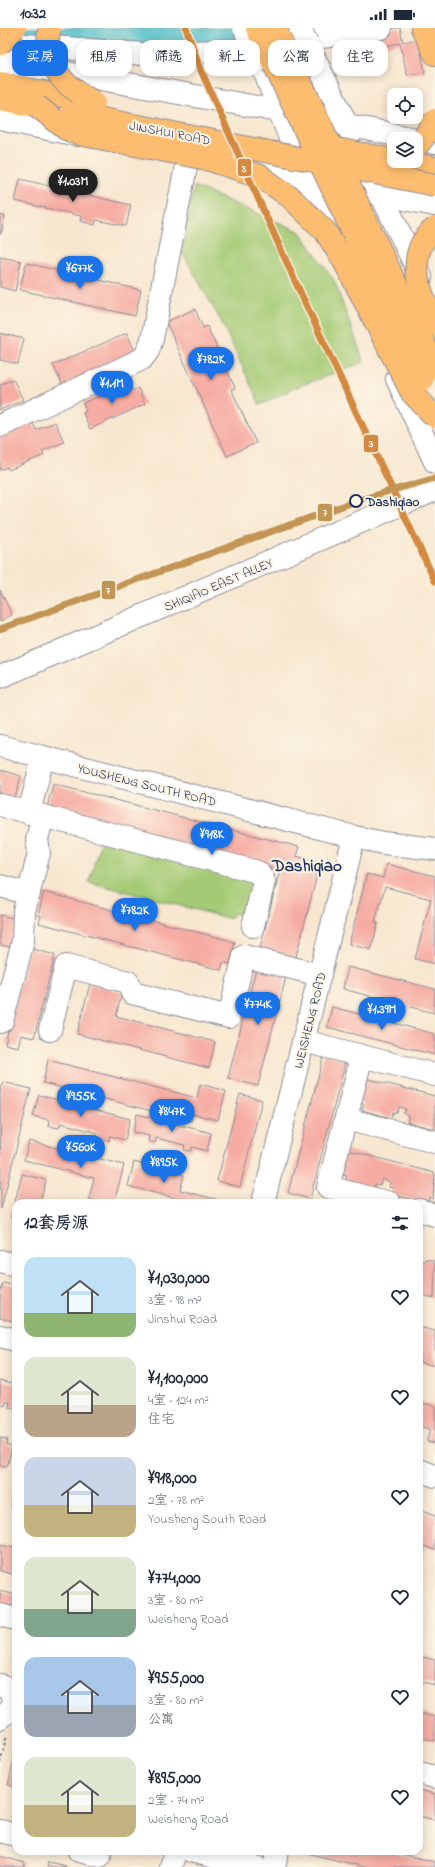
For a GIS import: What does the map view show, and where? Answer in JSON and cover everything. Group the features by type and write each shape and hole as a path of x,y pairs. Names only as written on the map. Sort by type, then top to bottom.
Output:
{"main road":[{"path":"0,43 15,28"},
{"path":"50,28 48,33 50,50 57,72 68,84 94,102"},
{"path":"257,28 435,407"},
{"path":"275,28 435,367"},
{"path":"422,28 435,54"},
{"name":"JINSHUI ROAD","path":"0,83 387,158"},
{"name":"JINSHUI ROAD","path":"0,99 435,184"},
{"path":"37,106 66,129 78,134 207,159 260,176 290,197 324,231 345,263 412,393 435,417"},
{"path":"423,138 435,120"},
{"name":"JINSHUI ROAD","path":"423,166 435,168"},
{"path":"435,228 426,235 418,254 416,274 419,288 435,325"}],"street":[{"path":"244,28 260,60 306,180 435,462"},
{"path":"0,43 143,54 240,50 381,28"},
{"path":"304,35 435,305"},
{"path":"0,61 279,111 435,143"},
{"path":"0,119 435,205"},
{"path":"0,426 142,359 148,350 152,339 188,156"},
{"name":"SHIQIAO EAST ALLEY","path":"0,677 435,490"},
{"name":"YOUSHENG SOUTH ROAD","path":"0,746 354,837 384,843 435,848"},
{"path":"0,1022 2,1021 9,962 23,942 24,911 39,853 36,815 43,757"},
{"path":"0,805 258,872 264,881 253,926"},
{"name":"WEISHENG ROAD","path":"264,1199 354,837"},
{"path":"0,886 29,894"},
{"path":"50,1030 66,966 128,982 132,992 228,1017 244,956 320,975"},
{"path":"304,1041 435,1075"},
{"path":"362,1056 328,1187 374,1199"},
{"path":"346,1119 435,1142"},
{"path":"423,1211 435,1215"},
{"path":"0,1261 12,1264"},
{"path":"0,1336 12,1339"},
{"path":"423,1472 435,1476"},
{"path":"0,1615 12,1618"},
{"path":"0,1685 8,1689 12,1694 9,1710"},
{"path":"423,1774 435,1777"},
{"path":"0,1831 12,1834"},
{"path":"171,1867 174,1855"},
{"path":"207,1855 256,1867"},
{"path":"274,1867 277,1855"}],"path":[{"path":"0,1762 11,1721 9,1710"}],"green space":[{"path":"194,186 299,231 334,280 364,362 294,388 260,405 222,323 182,252"},
{"path":"101,839 256,879 247,917 233,913 231,919 89,882"}],"water":[{"path":"0,28 324,28 237,40 204,40 204,45 196,46 196,40 140,40 140,44 132,44 132,40 74,40 0,31"}],"building":[{"path":"400,28 403,42 418,39 425,72 407,75 400,43 388,45 388,40 334,40"},
{"path":"20,179 131,205 126,226 96,220 95,225 80,221 81,216 15,201"},
{"path":"0,215 5,216 1,234 0,234"},
{"path":"0,257 21,261 15,291 0,287"},
{"path":"26,263 141,290 135,316 20,290"},
{"path":"195,309 203,328 207,326 235,388 231,389 256,443 227,456 166,322"},
{"path":"0,333 24,339 18,364 0,360"},
{"path":"127,333 136,354 63,386 53,365"},
{"path":"13,379 23,400 0,410 0,385"},
{"path":"129,383 133,391 138,388 145,404 90,429 83,413 86,411 83,403"},
{"path":"55,422 64,442 42,451 44,455 9,470 7,467 0,470 0,437 33,423 36,430"},
{"path":"0,590 12,615 0,621"},
{"path":"0,770 21,776 14,802 0,799"},
{"path":"53,784 299,847 296,856 320,863 295,961 259,952 280,870 46,811"},
{"path":"386,864 435,876 435,964 415,959 431,899 385,887 375,922 378,923 371,950 349,944 367,874 383,878"},
{"path":"44,892 235,942 230,964 223,962 221,970 39,923 41,916 38,915"},
{"path":"0,915 17,919 10,947 0,945"},
{"path":"29,948 55,955 34,1038 21,1035 18,1047 5,1044"},
{"path":"257,965 287,973 258,1086 228,1078"},
{"path":"348,967 435,989 434,1013 343,989"},
{"path":"90,984 122,992 116,1016 215,1042 209,1068 77,1034"},
{"path":"332,1007 435,1034 435,1055 327,1027"},
{"path":"324,1054 346,1060 310,1199 288,1193"},
{"path":"48,1060 197,1098 200,1084 226,1091 218,1120 193,1114 191,1121 43,1083"},
{"path":"361,1077 435,1096 435,1129 407,1122 409,1116 404,1114 406,1109 399,1107 397,1113 393,1112 391,1118 362,1110 364,1104 355,1102"},
{"path":"3,1082 31,1089 1,1209 0,1092"},
{"path":"240,1094 262,1100 240,1187 217,1181"},
{"path":"39,1095 130,1119 125,1140 110,1136 109,1141 97,1137 98,1133 61,1123 59,1128 48,1126 49,1120 33,1116"},
{"path":"137,1114 211,1133 207,1151 192,1147 191,1151 184,1150 185,1145 156,1138 155,1143 148,1141 149,1136 133,1132"},
{"path":"29,1141 124,1165 115,1199 89,1199 94,1178 24,1160"},
{"path":"344,1149 435,1173 433,1199 429,1197 427,1204 423,1203 423,1199 410,1199 392,1194 393,1188 389,1187 390,1182 382,1179 380,1185 375,1184 374,1190 345,1182 347,1176 338,1174"},
{"path":"134,1162 184,1175 180,1190 215,1199 178,1199 128,1186"},
{"path":"22,1174 46,1180 41,1199 16,1199"},
{"path":"425,1259 435,1261 434,1298 423,1295"},
{"path":"3,1283 12,1285 12,1321 0,1318 0,1294"},
{"path":"423,1328 435,1331 435,1366 423,1363"},
{"path":"0,1380 12,1383 12,1407 9,1407 10,1402 6,1402 5,1406 0,1404"},
{"path":"423,1403 435,1406 435,1443 427,1441 430,1429 423,1427"},
{"path":"0,1438 7,1439 6,1444 12,1446 7,1467 0,1466"},
{"path":"423,1512 435,1516 435,1550 423,1546"},
{"path":"0,1545 12,1548 12,1574 0,1571"},
{"path":"0,1591 12,1594 12,1609 0,1606"},
{"path":"423,1657 435,1660 435,1685 423,1682"},
{"path":"423,1714 435,1717 435,1741 423,1738"},
{"path":"12,1768 12,1786 8,1785"},
{"path":"423,1791 435,1794 435,1820 423,1817"},
{"path":"315,1855 406,1855 435,1862 435,1867 365,1867"},
{"path":"0,1856 25,1863 24,1867 0,1867"},
{"path":"48,1862 66,1866 66,1867 47,1867"}],"transit line":[{"name":"3","path":"186,28 199,66 295,281 435,581"},
{"name":"7","path":"0,629 362,499 435,478"}],"place":[{"name":"Dashiqiao","path":"356,501"}],"district":[{"name":"Dashiqiao","path":"307,865"}]}
